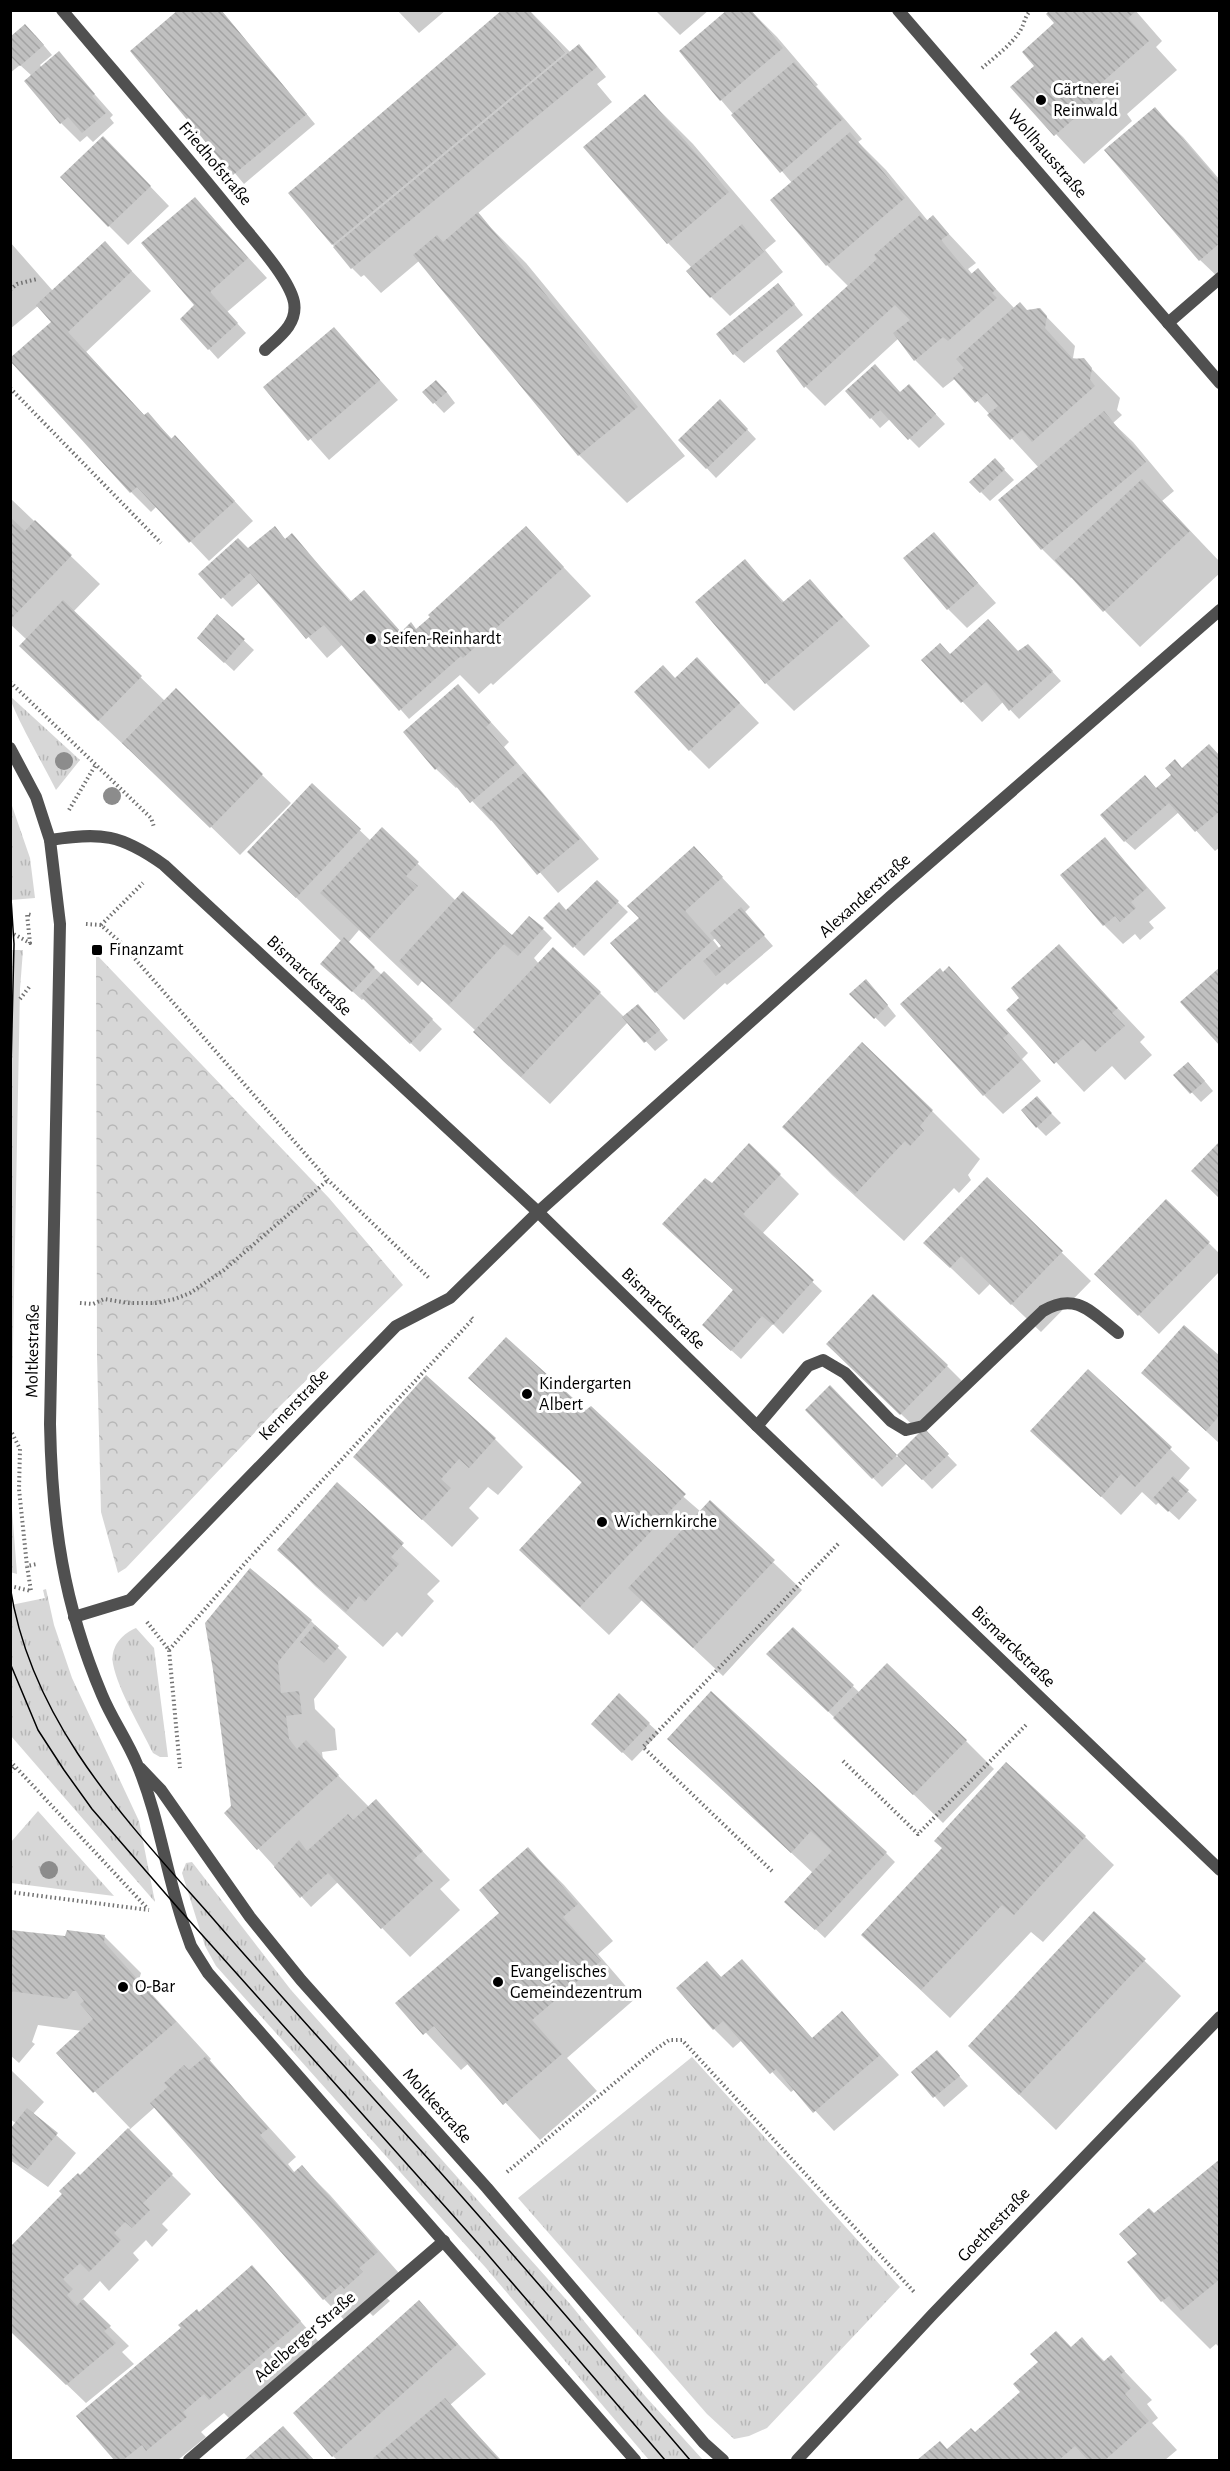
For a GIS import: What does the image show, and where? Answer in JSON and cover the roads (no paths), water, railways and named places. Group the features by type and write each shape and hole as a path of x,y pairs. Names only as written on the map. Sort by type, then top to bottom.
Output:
{"street":[{"name":"Friedhofstraße","path":"62,10 206,180 284,281 294,302 294,319 265,350"},
{"name":"Wollhausstraße","path":"898,10 1220,383"},
{"path":"1168,323 1220,279"},
{"name":"Alexanderstraße","path":"538,1212 890,897 1220,610"},
{"path":"10,748 36,797 50,840"},
{"name":"Bismarckstraße","path":"50,840 80,835 117,838 146,852 164,865 538,1212 757,1426 1220,1870"},
{"name":"Moltkestraße","path":"50,840 60,924 50,1424 51,1484 60,1559 74,1617 103,1696 138,1764 191,1946 202,1964 635,2460"},
{"name":"Kernerstraße","path":"74,1617 130,1600 396,1326 450,1298 538,1212"},
{"path":"757,1426 808,1366 823,1360 845,1373 891,1421 906,1430 923,1426 1043,1311 1058,1302 1081,1305 1118,1333"},
{"name":"Moltkestraße","path":"138,1764 161,1790 250,1917 301,1980 487,2188 704,2443 723,2460"},
{"name":"Goethestraße","path":"797,2460 933,2314 1220,2017"},
{"name":"Adelberger Straße","path":"189,2460 444,2241"}],"tram line":[{"path":"10,883 14,944 10,1111"},
{"path":"10,1586 21,1636 39,1682 61,1726 87,1768 117,1807 264,1977 484,2222 690,2460"},
{"path":"10,1663 38,1730 92,1809 483,2249 665,2460"}],"place":[{"name":"Gärtnerei Reinwald","path":"1041,100"},
{"name":"Seifen-Reinhardt","path":"371,639"},
{"name":"Finanzamt","path":"97,950"},
{"name":"Kindergarten Albert","path":"527,1394"},
{"name":"Wichernkirche","path":"602,1522"},
{"name":"Evangelisches Gemeindezentrum","path":"498,1982"},
{"name":"O-Bar","path":"123,1987"}]}
